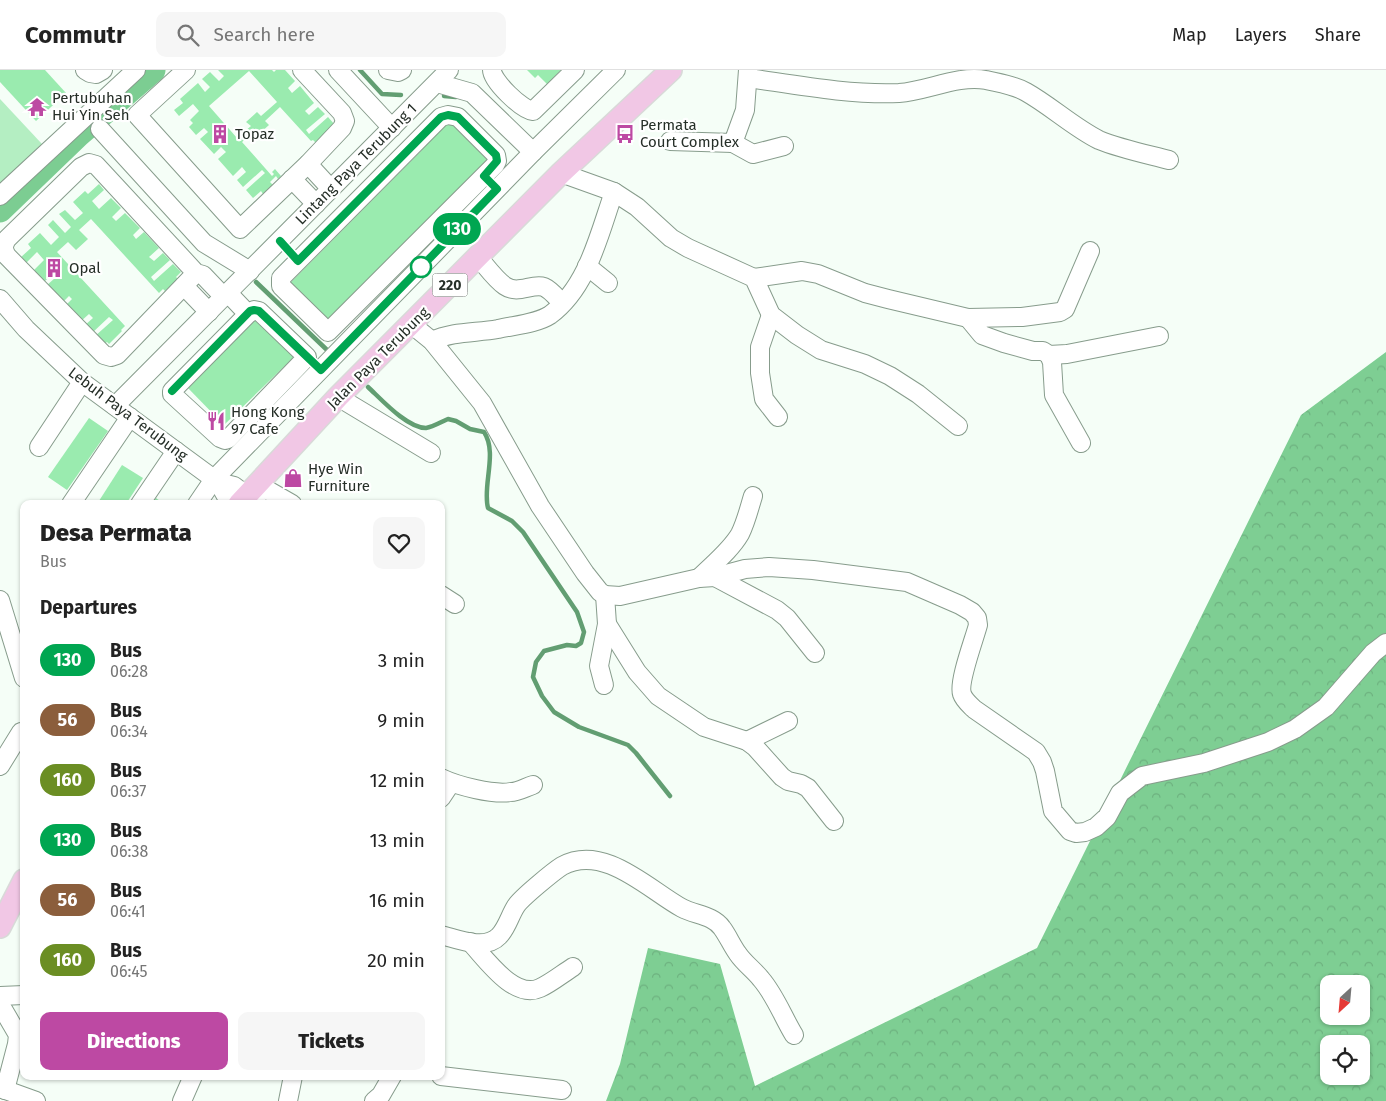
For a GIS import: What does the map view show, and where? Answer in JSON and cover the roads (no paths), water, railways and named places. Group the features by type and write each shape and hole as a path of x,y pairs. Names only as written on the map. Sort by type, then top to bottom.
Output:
{"main road":[{"name":"Jalan Paya Terubung","path":"247,498 338,397 561,173 671,70"},
{"path":"0,927 20,888"}],"street":[{"path":"85,70 90,74 96,74 104,70"},
{"path":"0,196 136,70"},
{"path":"186,70 137,114 240,229 308,164 342,128 345,121 342,113 302,70"},
{"path":"338,70 392,128"},
{"path":"388,70 398,72 402,70"},
{"name":"Lintang Paya Terubung 1","path":"115,406 449,70"},
{"path":"492,70 494,80 528,111 536,109 572,74 589,97"},
{"path":"200,500 321,370 533,152 616,70"},
{"path":"733,143 745,110 748,74 841,90 900,92 962,80 983,80 1012,86 1025,91 1082,130 1099,139 1117,146 1169,160"},
{"path":"436,83 472,93 533,152"},
{"path":"448,115 458,117 496,155 497,161 495,166 328,332 281,286 281,278 298,261 441,117 448,115"},
{"path":"100,129 204,244 250,270"},
{"path":"670,141 733,143 753,154 784,146"},
{"path":"196,273 117,354 111,357 104,355 7,256 3,250 3,244 81,167 88,163 96,165 196,273 203,275 248,314"},
{"path":"308,164 332,189"},
{"path":"561,173 614,192 636,207 676,241 754,278 802,271 818,274 865,293 968,318 1022,317 1060,312 1065,309 1090,251"},
{"path":"484,176 497,189"},
{"path":"292,179 316,204"},
{"path":"432,341 444,335 482,332 534,322 549,315 573,290 587,266 614,192"},
{"path":"280,241 298,261"},
{"path":"478,258 506,287 519,290 541,286 562,303"},
{"path":"587,266 608,283"},
{"path":"754,278 771,315 797,335 821,350 865,364 890,376 918,394 958,426"},
{"path":"184,286 210,312"},
{"name":"Lebuh Paya Terubung","path":"0,299 26,329 82,382 216,481 234,486 247,498 262,500"},
{"path":"307,357 225,440 220,438 172,394 172,391 254,310 259,311 321,370"},
{"path":"771,315 760,347 760,373 764,399 778,417"},
{"path":"968,318 982,335 1004,343 1049,354 1067,354 1159,336"},
{"path":"411,324 432,341 482,403 540,506 585,573 600,592 605,595 620,596 745,570 769,567 813,570 907,582 972,612 977,618 978,626 961,682 961,692 965,701 1036,752 1045,771 1053,811 1070,831 1076,833 1086,832 1096,827 1107,817 1120,794 1142,776 1204,762 1268,742 1295,729 1326,707 1373,653 1386,643"},
{"path":"1049,354 1052,362 1054,395 1081,442"},
{"path":"39,447 82,382"},
{"path":"338,397 431,453"},
{"path":"74,500 130,417"},
{"path":"143,500 176,451"},
{"path":"707,578 739,535 753,496"},
{"path":"707,578 777,610 815,653"},
{"path":"604,685 599,660 607,624 605,595"},
{"path":"0,600 20,665"},
{"path":"607,624 637,672 658,696 704,727 748,741 755,746 782,777 808,788 834,821"},
{"path":"748,741 788,721"},
{"path":"0,766 20,734"},
{"path":"446,780 504,793 533,785"},
{"path":"445,935 470,942 491,941 499,937 521,900 562,866 578,861 590,860 601,862 634,876 682,908 713,920 722,927 730,944 762,979 794,1035"},
{"path":"470,942 504,978 521,989 531,990 540,988 573,967"},
{"path":"0,996 20,995"},
{"path":"0,1004 18,1034 11,1093 36,1101"},
{"path":"445,1076 562,1090"},
{"path":"182,1101 191,1080"},
{"path":"288,1101 293,1080"},
{"path":"374,1101 381,1095 390,1080"}],"waterway":[{"path":"0,210 79,134 153,70"},
{"path":"360,70 382,94 401,95"},
{"path":"444,96 456,97"},
{"path":"256,282 326,349"},
{"path":"368,387 395,412 419,427 434,426 448,419 470,429 484,432 490,450 487,490 488,508 512,521 523,532 577,612 584,632 581,643 576,646 567,645 544,651 536,662 533,677 542,696 554,712 579,727 628,745 670,796"}],"place":[{"name":"Pertubuhan Hui Yin Seh","path":"37,107"},
{"name":"Topaz","path":"220,134"},
{"name":"Permata Court Complex","path":"625,134"},
{"name":"Opal","path":"54,268"},
{"name":"Hong Kong 97 Cafe","path":"216,421"},
{"name":"Hye Win Furniture","path":"293,478"}]}
